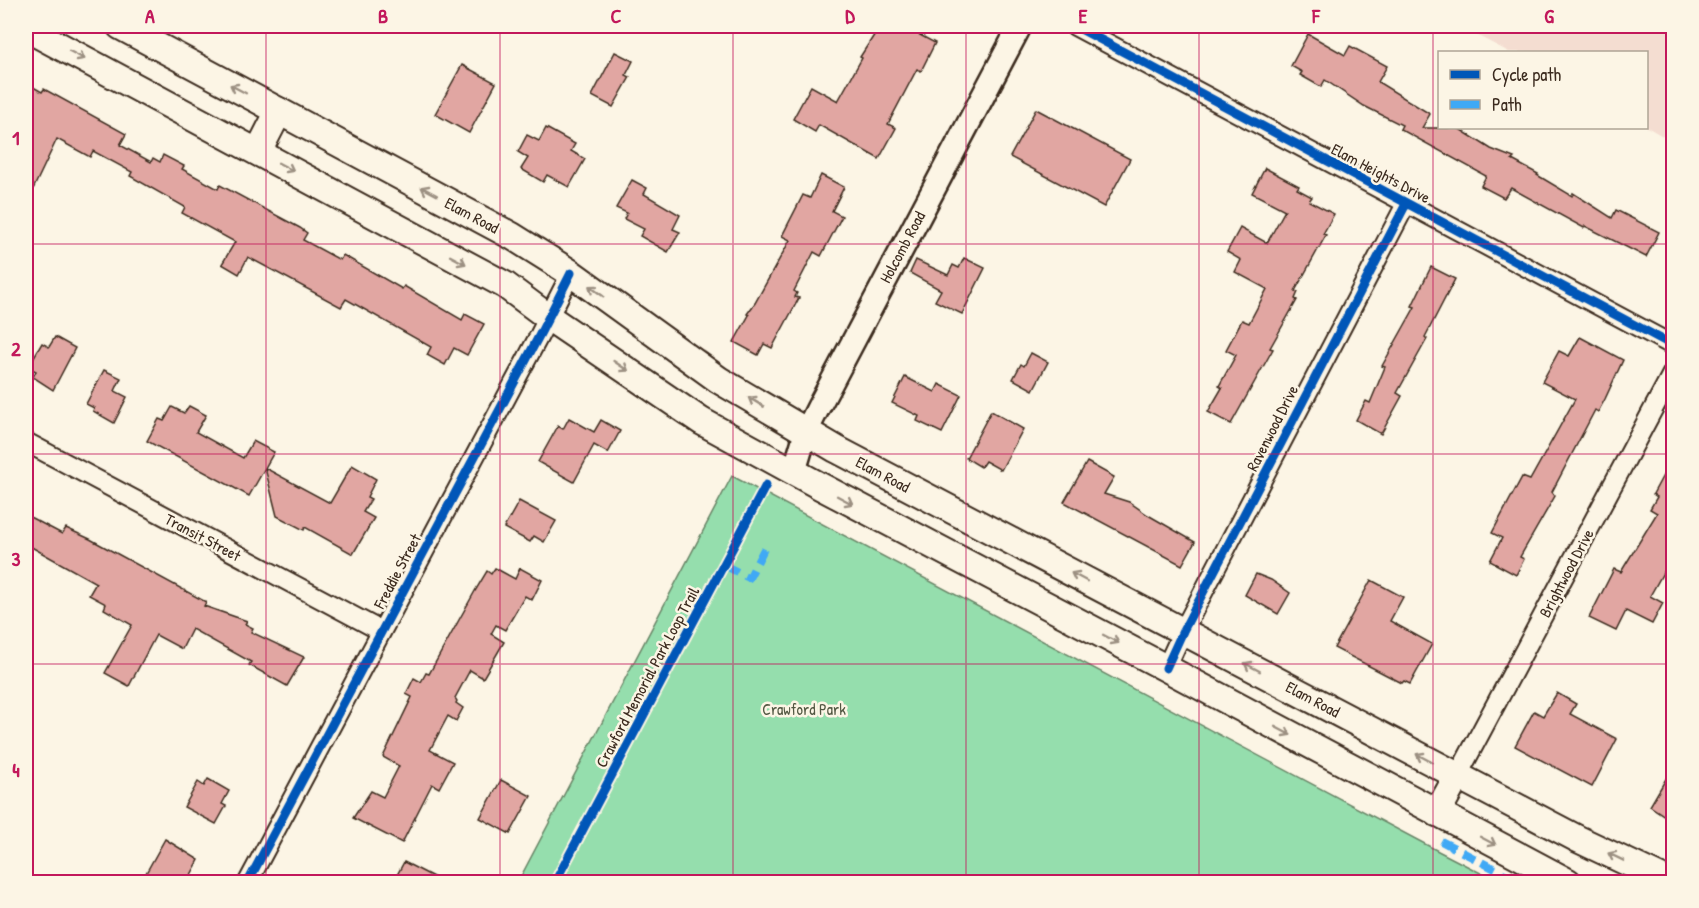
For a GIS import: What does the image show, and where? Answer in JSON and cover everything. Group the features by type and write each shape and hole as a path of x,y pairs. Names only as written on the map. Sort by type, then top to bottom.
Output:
{"main road":[{"name":"Elam Road","path":"120,26 512,236 571,273 719,380 806,432 1578,838 1669,882"},
{"path":"26,28 505,285 701,421 1568,882"},
{"path":"258,152 279,111"},
{"path":"1437,813 1458,775"}],"street":[{"name":"Holcomb Road","path":"794,472 806,432 1020,26"},
{"name":"Elam Heights Drive","path":"1075,26 1674,346"},
{"name":"Ravenwood Drive","path":"1166,668 1183,631 1406,204"},
{"name":"Freddie Street","path":"248,882 571,273"},
{"name":"Brightwood Drive","path":"1458,775 1674,370"},
{"name":"Transit Street","path":"26,442 381,631"}],"shaded area":[{"path":"1459,26 1673,26 1673,142 1648,128 1648,51 1507,51"}],"green space":[{"name":"Crawford Park","path":"732,476 1440,852 1498,882 518,882"}],"building":[{"path":"880,26 903,26 935,43 921,71 917,69 888,124 896,128 879,159 819,125 815,132 793,119 811,86 838,101 862,58 860,57"},
{"path":"1308,34 1345,55 1350,46 1387,66 1378,82 1430,114 1422,128 1460,129 1491,149 1514,158 1512,160 1572,196 1573,193 1612,218 1616,210 1659,232 1646,257 1585,226 1584,228 1511,188 1504,198 1481,186 1486,176 1400,129 1402,125 1364,106 1325,80 1321,87 1300,75 1302,72 1291,66"},
{"path":"615,52 633,61 626,75 630,77 613,107 592,96"},
{"path":"462,65 496,83 469,133 435,114"},
{"path":"26,83 42,92 44,89 126,134 120,145 151,162 153,158 160,162 163,155 184,166 182,169 218,189 220,185 300,228 307,233 303,240 340,260 343,255 402,289 404,286 462,320 465,314 484,324 467,355 454,348 445,365 427,355 431,347 346,299 341,307 248,257 239,274 222,264 235,242 182,213 185,207 130,176 132,172 93,151 90,157 57,139 26,204"},
{"path":"1036,109 1130,159 1104,207 1010,157"},
{"path":"546,128 575,144 571,151 585,159 569,187 547,175 543,182 521,169 528,158 518,152 527,135 539,141"},
{"path":"1265,168 1299,186 1297,189 1312,197 1309,201 1334,214 1323,234 1326,235 1295,291 1298,292 1295,299 1297,300 1270,348 1273,349 1231,424 1208,412 1222,388 1219,386 1236,355 1226,350 1242,320 1249,323 1267,289 1235,272 1241,260 1227,252 1240,228 1267,243 1285,210 1252,193"},
{"path":"821,175 844,187 832,211 842,216 821,256 814,252 794,291 797,293 795,297 799,298 772,348 764,344 758,355 734,342 749,315 747,314 790,240 782,236 803,195 810,198"},
{"path":"632,180 647,188 644,194 680,215 673,229 680,232 668,252 640,236 644,229 624,219 627,213 616,208"},
{"path":"964,258 985,268 962,314 935,301 941,290 910,273 916,260 948,275 953,265 959,268"},
{"path":"1431,267 1455,279 1425,337 1427,339 1397,393 1402,396 1381,434 1356,420 1366,401 1370,403 1385,367 1382,366 1415,307 1412,306"},
{"path":"55,337 75,348 53,390 33,377 36,371 28,367 42,343 49,347"},
{"path":"1580,337 1623,360 1605,399 1598,412 1595,410 1552,492 1555,496 1520,557 1524,559 1516,575 1490,561 1502,538 1492,533 1522,477 1530,480 1575,399 1542,382 1559,351 1569,356"},
{"path":"1031,353 1048,362 1033,390 1013,379 1021,364 1024,366"},
{"path":"104,370 121,378 115,391 127,397 114,423 93,411 94,408 86,404"},
{"path":"905,377 935,392 939,384 961,395 942,433 917,421 919,416 892,403"},
{"path":"189,406 206,415 196,432 243,458 253,441 274,452 249,496 147,441 159,419 164,421 172,407 184,413"},
{"path":"991,411 1023,429 1001,470 985,461 981,467 966,458"},
{"path":"569,418 594,432 601,420 620,431 608,453 594,445 574,482 538,462 558,426 563,429"},
{"path":"1674,455 1674,553 1650,596 1663,603 1652,624 1626,611 1616,631 1589,618 1614,569 1621,572 1657,513 1650,509 1657,497 1653,494"},
{"path":"1087,462 1114,477 1104,494 1129,502 1195,542 1182,565 1064,502"},
{"path":"352,465 376,479 367,497 371,499 363,512 374,518 353,554 305,527 304,530 277,516 265,468 330,503"},
{"path":"519,501 556,521 544,542 534,536 530,542 504,528"},
{"path":"26,515 62,534 66,528 90,539 206,602 204,606 247,621 245,624 253,628 251,632 304,657 287,686 249,665 251,662 192,629 182,649 156,635 129,686 105,673 132,625 104,609 106,604 89,595 96,583 26,544"},
{"path":"495,568 515,579 520,568 542,580 532,600 525,596 505,630 496,625 491,634 504,642 483,678 470,670 455,698 456,703 463,708 456,721 448,716 430,750 453,762 439,788 432,784 402,843 353,818 371,791 383,797 399,766 383,757 412,697 406,694 414,678 421,682 426,673 429,674 487,571 491,574"},
{"path":"1256,574 1271,580 1290,593 1278,614 1245,595"},
{"path":"1371,580 1403,597 1390,621 1432,644 1410,684 1404,681 1402,683 1334,648"},
{"path":"1557,693 1576,704 1570,714 1617,739 1592,787 1515,746 1534,711 1543,716"},
{"path":"1674,765 1674,822 1650,806"},
{"path":"208,779 229,791 222,804 226,806 216,824 184,807 198,782 204,786"},
{"path":"501,780 531,796 510,834 480,818"},
{"path":"165,839 199,860 187,882 141,882"},
{"path":"404,862 443,882 406,882 396,877"}],"marked path":[{"path":"724,565 749,578 764,549"},
{"path":"1441,841 1520,882"}],"cycle path":[{"path":"1075,26 1674,346"},
{"path":"1166,668 1183,631 1406,204"},
{"path":"248,882 571,273"},
{"name":"Crawford Memorial Park Loop Trail","path":"555,882 766,485"}]}
